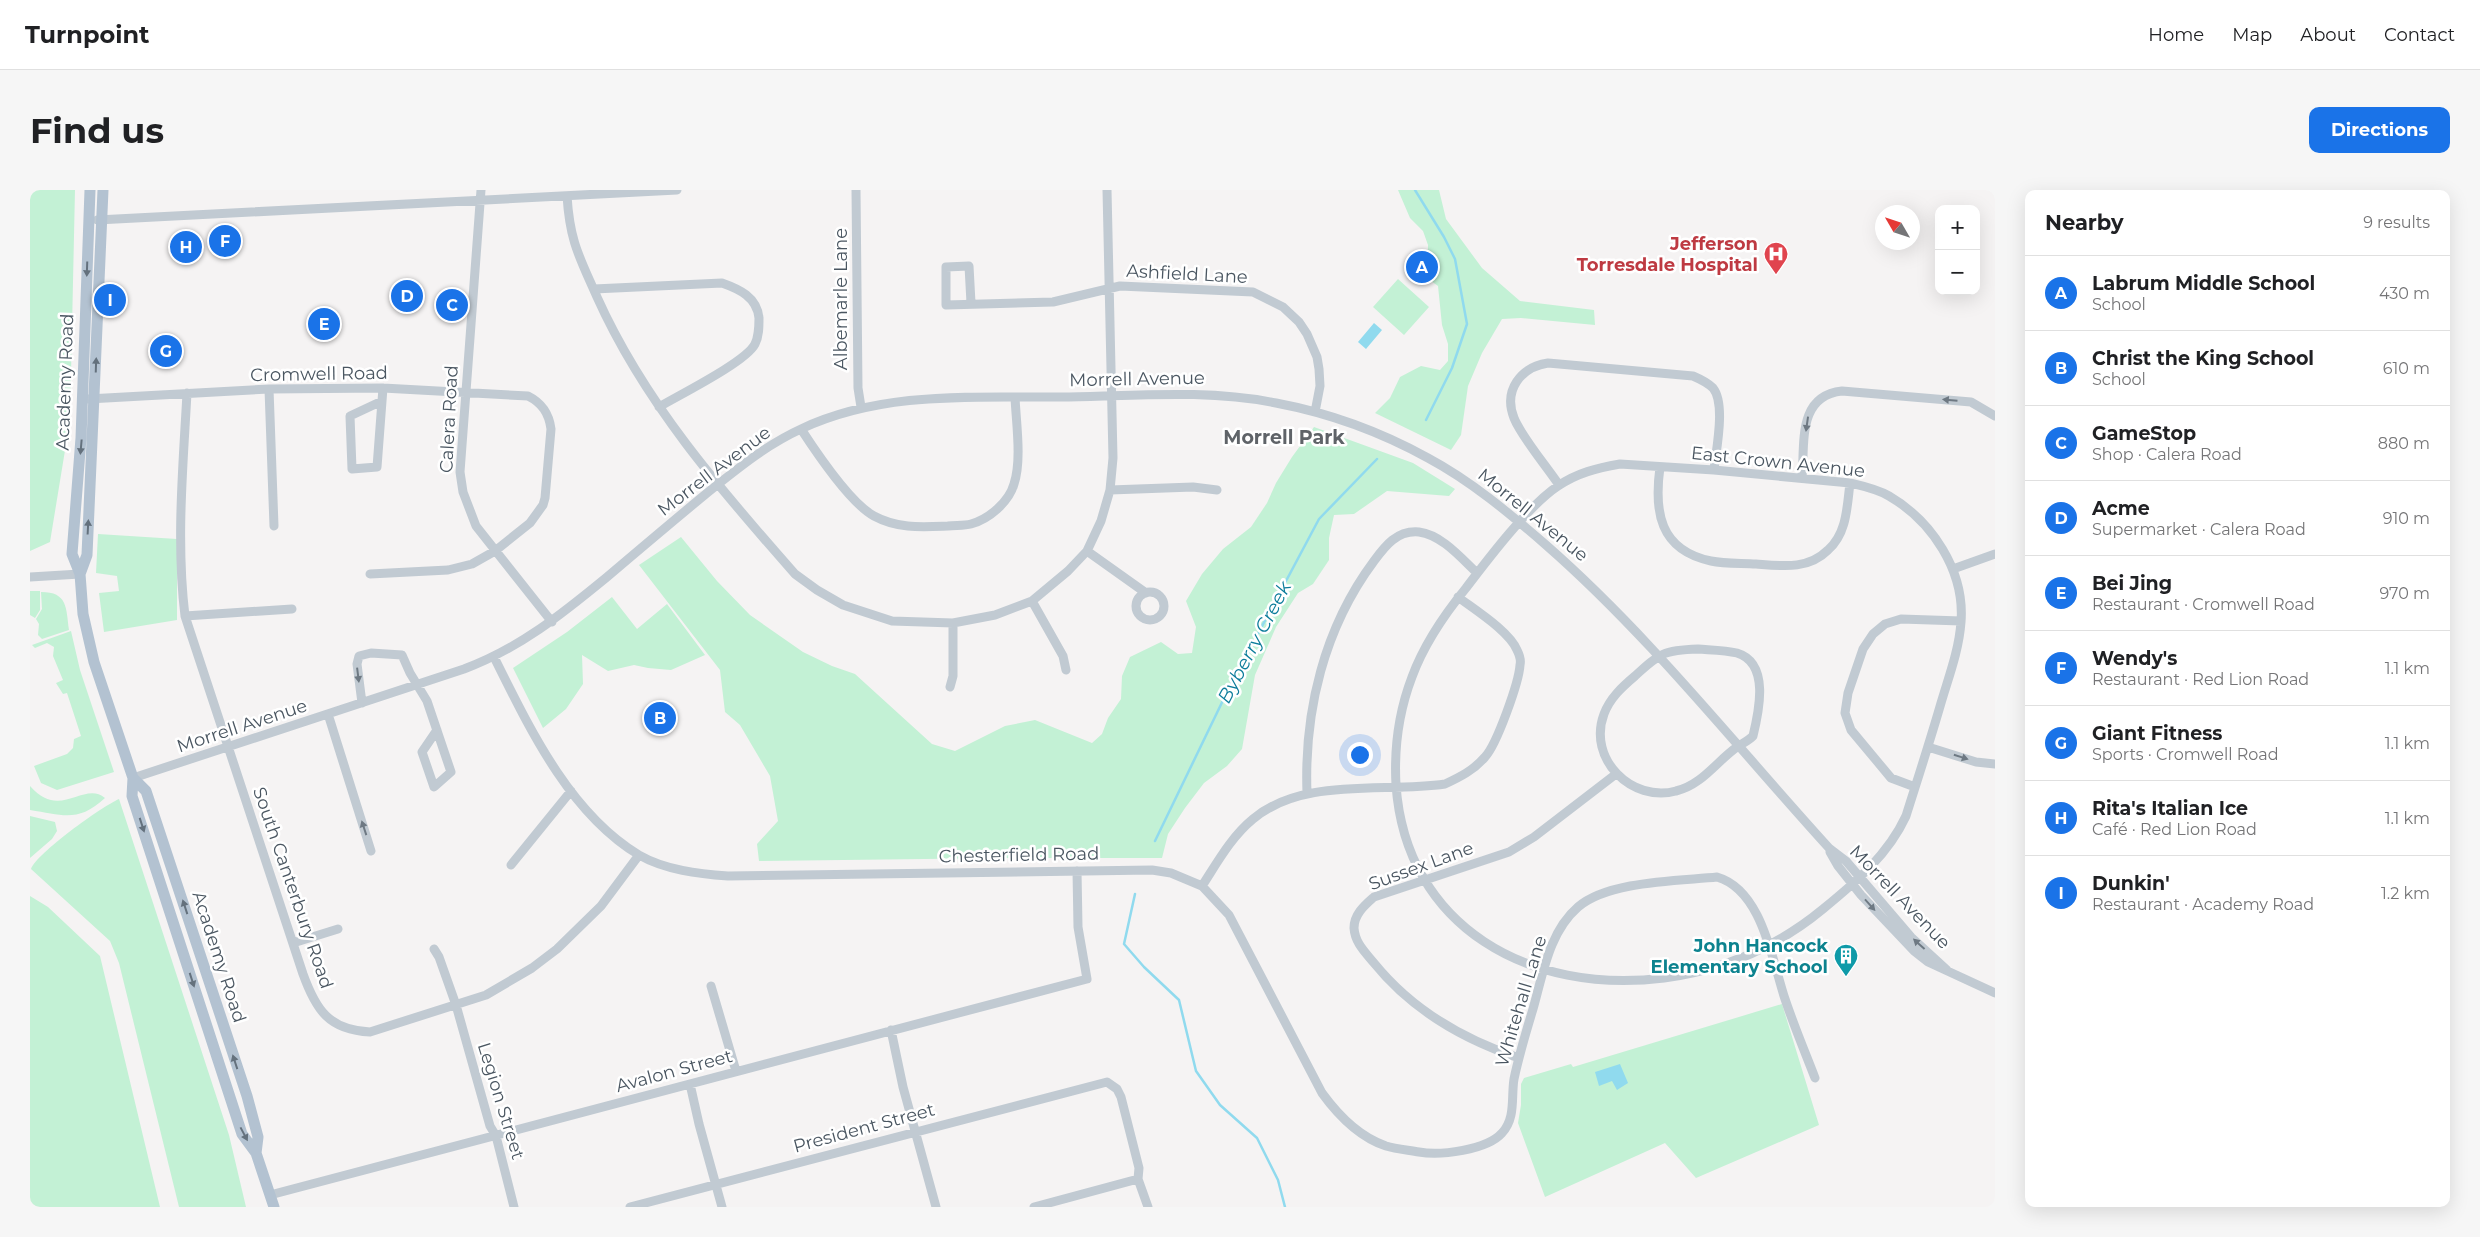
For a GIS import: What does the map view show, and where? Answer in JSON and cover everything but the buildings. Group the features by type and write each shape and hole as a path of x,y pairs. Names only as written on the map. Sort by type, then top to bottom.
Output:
{"main road":[{"name":"Academy Road","path":"89,399 90,190"},
{"name":"Academy Road","path":"103,190 89,399 72,554 80,574 83,614 94,662 133,778 132,796 242,1134 256,1153 274,1207"},
{"name":"Academy Road","path":"133,778 146,791 222,1022 254,1120 258,1137 256,1153"}],"street":[{"name":"Calera Road","path":"482,190 460,472 463,492 476,526 552,622"},
{"path":"89,220 677,190"},
{"name":"Albemarle Lane","path":"856,190 858,388 861,408"},
{"path":"567,196 572,239 579,260 621,346 659,407 719,484 795,574 817,590 843,605 892,621 953,623 995,615 1032,601 1068,571 1087,551 1101,520 1110,490 1113,458 1107,190"},
{"name":"Ashfield Lane","path":"971,303 969,266 946,267 946,305 1053,302 1120,286 1243,290 1274,301 1299,322 1317,357 1320,386 1314,412"},
{"path":"594,290 722,283 742,290 753,302 758,315 759,330 754,346 741,359 659,407"},
{"path":"1559,485 1514,419 1510,406 1515,383 1523,372 1535,365 1548,363 1692,376 1704,380 1713,389 1720,409 1714,470"},
{"path":"382,401 350,416 352,469 377,467 383,388"},
{"name":"Cromwell Road","path":"89,399 269,389 383,388 528,396 542,405 551,429 543,505 530,523 495,551"},
{"path":"269,389 274,526"},
{"path":"1802,478 1807,419 1812,406 1821,396 1831,392 1842,391 1971,402 1995,416"},
{"name":"South Canterbury Road","path":"187,393 180,536 180,569 186,616 311,996 322,1012 336,1025 353,1031 370,1032 486,994 512,981 557,949 601,906 639,855"},
{"name":"Morrell Avenue","path":"133,778 417,685 494,657 524,641 552,622 760,452 801,429 861,408 923,399 1216,395 1269,401 1314,412 1375,432 1429,458 1463,479 1520,523 1603,597 1658,655 1829,848 1846,862 1912,937 1947,970"},
{"path":"801,429 813,448 856,500 874,516 891,523 910,527 970,525 989,516 1014,486 1018,471 1015,397"},
{"name":"East Crown Avenue","path":"1635,464 1850,483 1870,488 1889,496 1908,509 1940,545 1953,569 1960,604 1961,621 1955,657 1916,787 1897,836 1879,859 1809,920 1771,944 1708,970 1648,980 1606,981 1544,971 1485,943 1446,909 1425,880 1408,845 1398,806 1396,788 1397,741 1403,707 1412,677 1426,646 1458,597 1520,523 1548,493 1574,476 1603,467 1635,464"},
{"path":"1660,467 1657,494 1658,514 1667,533 1678,545 1694,556 1712,562 1794,567 1812,561 1828,550 1840,534 1847,516 1850,483"},
{"path":"1110,490 1193,487 1217,490"},
{"path":"1307,793 1308,732 1326,653 1335,628 1355,589 1388,543 1403,534 1418,532 1426,534 1447,546 1477,573"},
{"path":"370,574 462,568 495,551"},
{"path":"1087,551 1146,593"},
{"path":"1953,569 1995,554"},
{"path":"30,577 80,574"},
{"path":"1202,886 1231,843 1253,819 1285,800 1307,793 1445,784 1464,776 1478,766 1494,743 1520,664 1518,651 1511,640 1458,597"},
{"path":"1032,601 1063,656 1066,670"},
{"path":"186,616 292,609"},
{"path":"1916,787 1892,778 1850,730 1846,713 1848,693 1863,649 1872,634 1884,624 1901,619 1961,621"},
{"path":"950,687 954,676 953,623"},
{"path":"1680,650 1732,652 1739,654 1756,669 1760,683 1753,736 1738,746 1698,781 1687,788 1659,794 1644,792 1616,774 1602,746 1603,715 1619,690 1658,655 1680,650"},
{"path":"362,703 357,664 359,656 371,653 402,655 427,701 437,730 451,772 434,787 422,752 437,730"},
{"name":"Chesterfield Road","path":"494,657 523,716 571,791 597,820 639,855 698,874 728,876 1152,870 1171,873 1202,886 1229,915 1322,1093 1335,1110 1360,1132 1385,1146 1426,1154 1456,1152 1489,1142 1502,1134"},
{"path":"328,714 371,851"},
{"path":"1928,747 1976,762 1995,764"},
{"name":"Sussex Lane","path":"1519,1058 1464,1037 1435,1019 1388,981 1358,942 1354,926 1360,910 1374,896 1509,852 1521,846 1616,774"},
{"path":"511,865 571,791"},
{"name":"Morrell Avenue","path":"1829,848 1838,866 1852,884 1914,951 1928,962 1995,993"},
{"name":"Avalon Street","path":"270,1195 1087,979 1078,927 1077,871"},
{"name":"Whitehall Lane","path":"1502,1134 1511,1118 1514,1083 1519,1058 1551,946 1562,924 1578,906 1594,896 1623,887 1717,877 1729,880 1745,896 1771,944 1785,999 1815,1078"},
{"path":"293,943 338,928"},
{"name":"Legion Street","path":"434,949 439,957 456,1005 490,1126 496,1136 514,1207"},
{"path":"711,986 736,1071"},
{"path":"891,1030 903,1087 936,1207"},
{"name":"President Street","path":"630,1207 1107,1082 1117,1089 1121,1097 1139,1168 1138,1179"},
{"path":"690,1084 722,1207"},
{"path":"1034,1207 1138,1179 1148,1207"}],"green space":[{"path":"30,190 75,190 70,420 50,542 30,551"},
{"path":"1398,190 1439,190 1446,219 1482,268 1520,301 1594,310 1595,325 1521,318 1502,319 1482,353 1468,386 1461,435 1451,450 1375,413 1390,398 1400,377 1421,366 1440,370 1448,361 1448,344 1442,325 1438,286 1427,278 1428,245 1423,231 1410,218"},
{"path":"1398,279 1429,307 1404,335 1373,307"},
{"path":"1314,427 1413,463 1455,489 1449,496 1387,491 1354,514 1334,515 1329,538 1329,560 1313,584 1298,593 1276,627 1255,675 1242,749 1227,766 1204,783 1185,808 1168,834 1162,858 759,861 757,844 778,821 770,776 740,725 725,712 720,670 639,565 681,537 717,581 750,615 803,652 832,666 855,674 932,744 955,751 1005,726 1035,720 1092,743 1102,734 1108,718 1121,699 1122,676 1130,657 1161,642 1178,654 1192,653 1196,627 1186,601 1202,574 1223,549 1251,527 1267,503 1276,483 1292,457"},
{"path":"98,534 177,539 177,620 104,632 99,593 119,591 117,576 96,573"},
{"path":"30,591 40,591 40,610 35,618 30,615"},
{"path":"41,592 50,593 61,598 66,608 69,630 42,639 38,635 39,624 36,619 42,609"},
{"path":"612,597 637,629 667,604 705,655 671,670 634,665 608,671 582,655 583,684 566,709 543,728 513,668 567,632"},
{"path":"71,631 80,670 114,772 57,790 41,783 34,766 67,754 73,748 74,739 81,736 67,693 63,694 56,683 63,680 53,656 54,647 47,643 35,648 32,645"},
{"path":"30,786 41,796 51,800 61,800 89,793 105,798 87,811 78,814 52,814 30,810"},
{"path":"119,799 229,1135 246,1207 179,1207 119,963 110,941 31,869 45,852 57,842 85,820"},
{"path":"30,816 55,822 57,831 52,839 30,858"},
{"path":"30,896 48,907 100,956 160,1207 30,1207"},
{"path":"1782,1004 1819,1125 1696,1178 1665,1143 1545,1197 1518,1123 1521,1105 1521,1084 1524,1078 1571,1064 1573,1067"}],"water":[{"path":"1374,323 1382,330 1366,349 1358,342"},
{"path":"1620,1064 1628,1083 1617,1090 1612,1081 1599,1086 1595,1072"}],"waterway":[{"name":"Byberry Creek","path":"1415,190 1444,237 1455,259 1467,324 1452,368 1426,420"},
{"name":"Byberry Creek","path":"1155,841 1228,690 1319,519 1377,459"},
{"name":"Byberry Creek","path":"1135,894 1124,944 1144,967 1179,1000 1196,1071 1220,1105 1257,1138 1278,1180 1285,1207"}],"place":[{"name":"Wendy's","path":"225,241"},
{"name":"Rita's Italian Ice","path":"186,247"},
{"name":"Labrum Middle School","path":"1422,267"},
{"name":"Jefferson Torresdale Hospital","path":"1776,275"},
{"name":"Acme","path":"407,296"},
{"name":"Dunkin'","path":"110,300"},
{"name":"GameStop","path":"452,305"},
{"name":"Bei Jing","path":"324,324"},
{"name":"Giant Fitness","path":"166,351"},
{"name":"Christ the King School","path":"660,718"},
{"name":"John Hancock Elementary School","path":"1846,977"}],"district":[{"name":"Morrell Park","path":"1284,437"}]}
